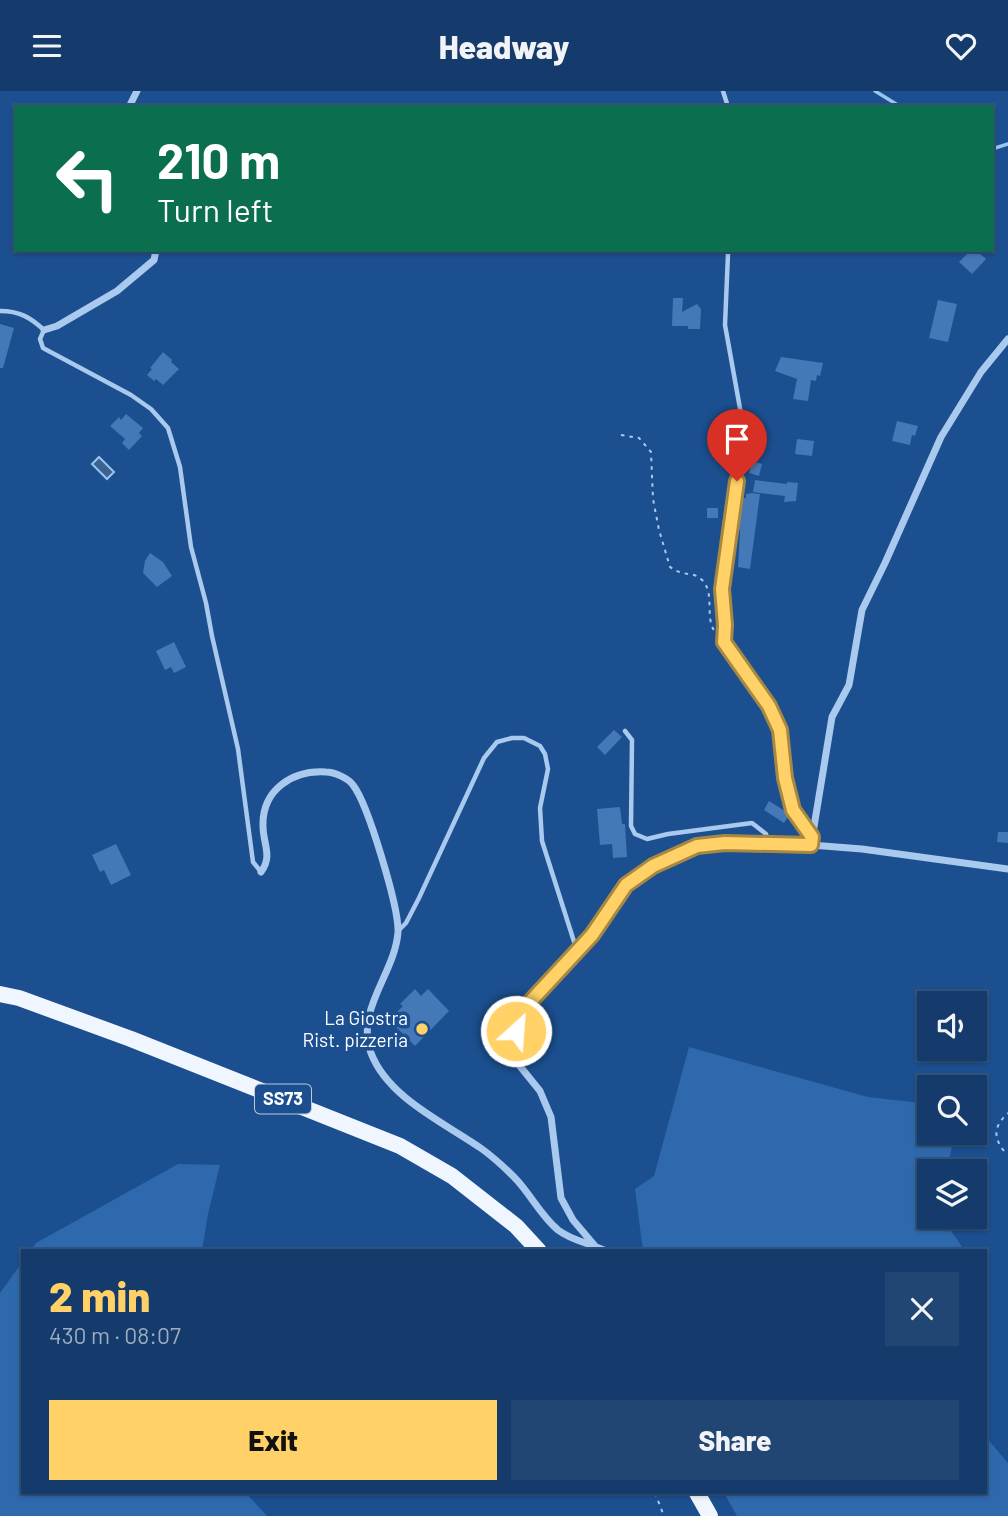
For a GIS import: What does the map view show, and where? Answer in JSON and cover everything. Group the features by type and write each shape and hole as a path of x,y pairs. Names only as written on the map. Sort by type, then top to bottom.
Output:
{"main road":[{"name":"SS73","path":"0,994 19,998 131,1039 400,1146 452,1176 516,1226 537,1249"},
{"path":"698,1494 709,1516"}],"street":[{"path":"44,330 57,327 117,291 154,260 156,252"},
{"path":"811,841 832,717 849,685 862,610 941,437 981,372 1008,339"},
{"path":"261,872 268,858 263,827 264,813 270,797 282,782 295,775 313,771 332,772 352,783 371,826 385,870 398,931 393,952 370,1009 367,1033 372,1054 387,1080 411,1103 484,1151 514,1177 557,1230 571,1239 602,1249"},
{"path":"595,1246 573,1220 561,1198 551,1117 540,1091 519,1065 515,1046 517,1016 592,935 626,885 653,866 697,846 725,843 811,841 1008,869"}],"lane":[{"path":"730,252 725,325 741,414 737,481 722,589 724,642 769,706 780,730 785,778 793,810 811,841"},
{"path":"0,311 14,311 32,319 44,330 40,339 43,348 131,395 150,409 168,428 180,467 191,547 238,748 253,862 261,872"},
{"path":"625,731 632,740 631,826 638,837 647,839 752,823 766,834 768,844"},
{"path":"398,931 406,923 419,898 484,758 497,742 524,738 540,746 547,761 548,769 540,808 542,841 577,951"}],"path":[{"path":"621,435 639,438 651,452 653,499 670,567 704,580 708,594 709,620 713,630 724,639"},
{"path":"1004,1151 996,1130 1008,1113"},
{"path":"655,1494 664,1516"}],"shaded area":[{"path":"99,457 114,472 107,479 92,464"},
{"path":"689,1047 868,1097 917,1103 917,1145 952,1145 949,1159 917,1159 917,1229 949,1229 962,1249 643,1249 635,1189 654,1176"},
{"path":"178,1164 220,1165 202,1249 32,1249 36,1243"},
{"path":"21,1264 21,1494 247,1494 267,1516 0,1516 0,1293"},
{"path":"987,1438 1008,1463 1008,1516 737,1516 725,1494 987,1494"}],"building":[{"path":"978,252 986,259 972,274 959,262 967,254"},
{"path":"673,298 683,298 682,312 697,304 701,309 700,329 672,326"},
{"path":"938,300 957,304 948,342 929,338"},
{"path":"0,324 14,328 3,368 0,368"},
{"path":"163,352 179,369 163,385 147,375"},
{"path":"781,357 823,363 820,376 817,375 816,381 811,380 808,401 793,399 797,379 775,371"},
{"path":"126,414 143,428 139,433 142,436 129,450 122,443 125,439 110,426"},
{"path":"897,421 918,426 910,445 892,441"},
{"path":"797,439 814,441 812,456 795,454"},
{"path":"752,461 762,464 759,476 749,473"},
{"path":"755,480 798,483 796,501 784,502 785,496 753,492"},
{"path":"752,493 760,494 750,569 738,567 739,529 743,498"},
{"path":"707,508 718,508 718,518 707,518"},
{"path":"150,553 163,562 172,576 157,587 143,573"},
{"path":"174,642 186,667 174,673 171,667 165,670 156,651"},
{"path":"614,730 622,737 605,755 597,747"},
{"path":"769,801 790,814 784,823 764,810"},
{"path":"620,807 622,824 625,824 627,857 613,858 612,844 600,845 597,809"},
{"path":"998,832 1008,832 1008,843 997,842"},
{"path":"116,844 131,875 111,885 104,870 100,872 92,855"},
{"path":"415,989 421,996 428,989 449,1011 415,1046 389,1020"}],"waterway":[{"path":"875,91 898,105"},
{"path":"994,148 1008,144"}],"place":[{"name":"La Giostra Rist. pizzeria","path":"422,1029"}],"route":[{"path":"516,1031 517,1016 592,935 626,885 653,866 697,846 725,843 811,845 812,837 793,810 785,778 780,730 769,706 724,642 722,589 737,481"}]}
